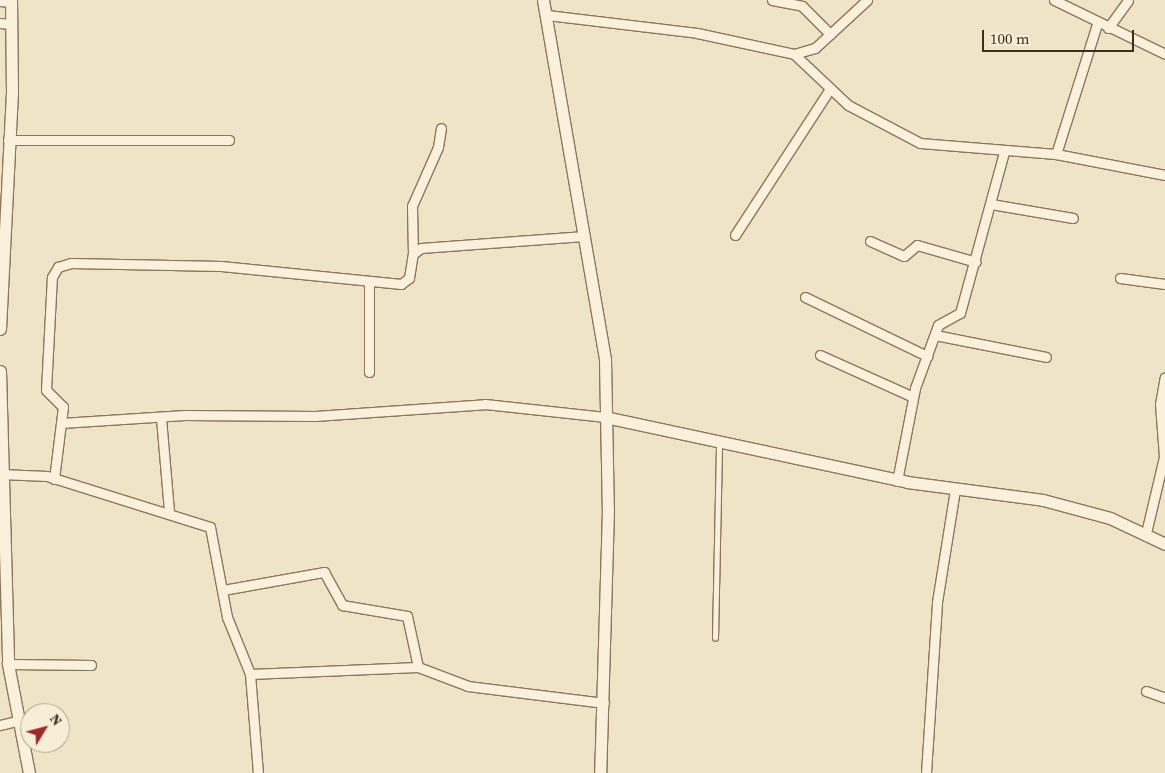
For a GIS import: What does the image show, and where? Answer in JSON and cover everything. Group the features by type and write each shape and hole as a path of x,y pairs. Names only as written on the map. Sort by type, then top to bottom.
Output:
{"street":[{"path":"537,0 543,0 547,15 584,236 603,334 608,510 604,703 600,773"},
{"path":"776,0 802,6 830,34"},
{"path":"547,15 697,34 794,54 810,52 867,0"},
{"path":"1054,0 1097,24 1165,54"},
{"path":"1108,28 1128,0"},
{"path":"0,329 7,1"},
{"path":"1056,154 1097,24"},
{"path":"794,54 828,90 912,140 1004,152 1056,154 1165,175"},
{"path":"735,235 828,90"},
{"path":"54,479 62,403 46,390 52,277 58,267 222,266 369,281 406,282 412,254 412,206 438,146 441,128"},
{"path":"4,140 229,140"},
{"path":"898,481 913,397 934,335 942,322 960,313 976,262 1004,152"},
{"path":"991,204 1073,218"},
{"path":"412,254 421,248 584,236"},
{"path":"870,241 904,256 918,245 976,262"},
{"path":"1120,278 1165,284"},
{"path":"369,281 369,372"},
{"path":"805,297 927,356"},
{"path":"934,335 1046,357"},
{"path":"820,355 913,397"},
{"path":"0,371 8,664 16,721 29,773"},
{"path":"1146,533 1164,457 1165,377"},
{"path":"61,423 161,418 315,416 485,404 605,417 898,481 1043,500 1146,533 1165,544"},
{"path":"161,418 169,512"},
{"path":"2,474 54,479 169,512 210,527 227,617 250,674 258,773"},
{"path":"926,773 937,602 955,489"},
{"path":"223,590 324,572 342,605 407,616 418,666"},
{"path":"8,664 91,665"},
{"path":"250,674 418,666 468,686 604,703"},
{"path":"1146,691 1165,698"},
{"path":"0,725 16,721"}],"lane":[{"path":"714,638 719,442"}]}
